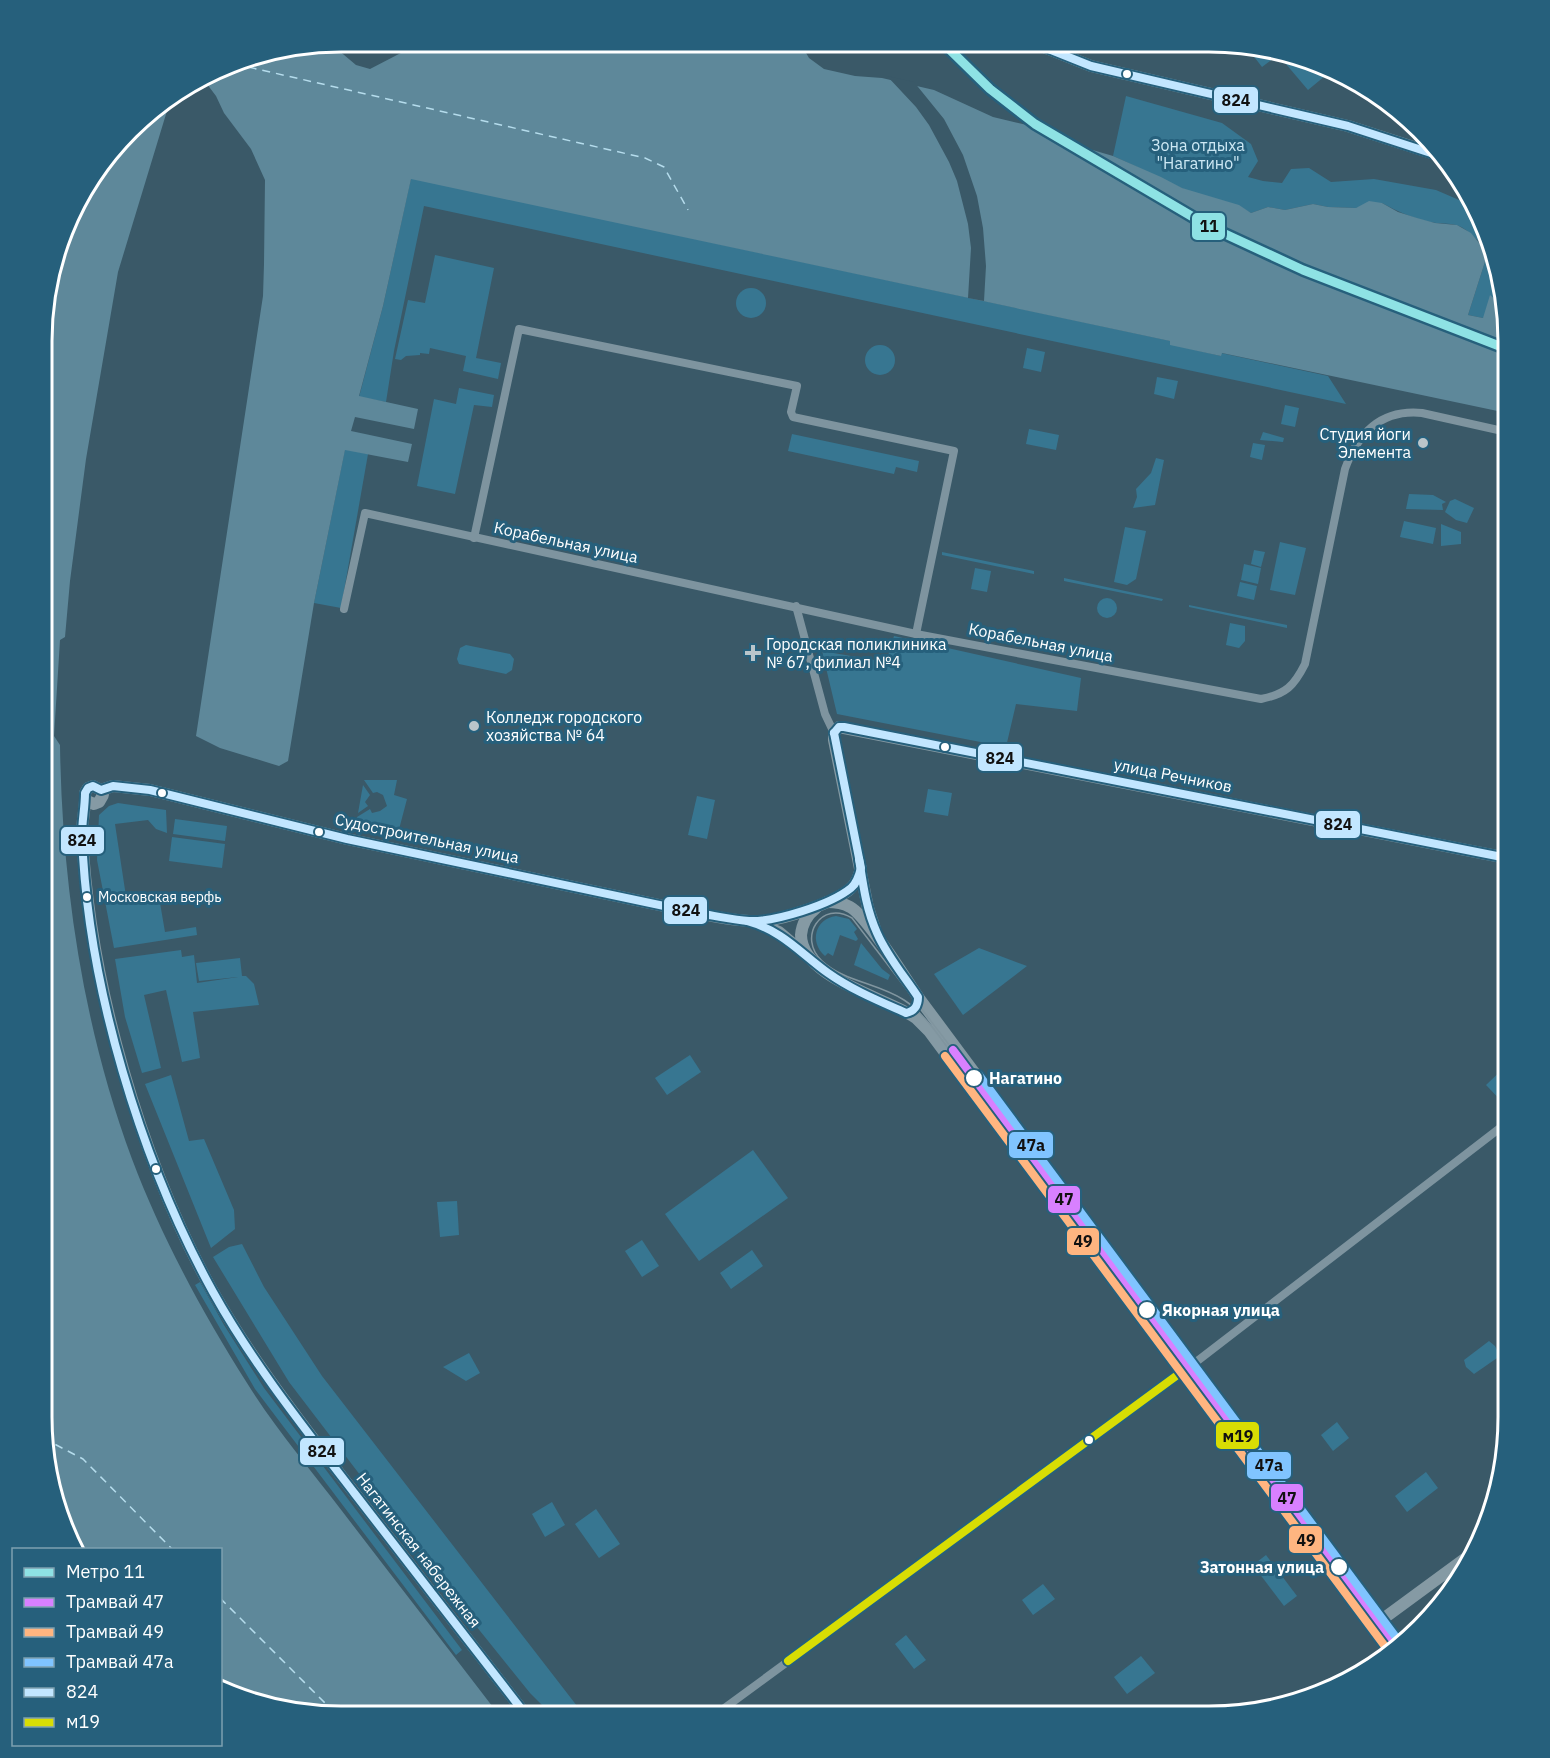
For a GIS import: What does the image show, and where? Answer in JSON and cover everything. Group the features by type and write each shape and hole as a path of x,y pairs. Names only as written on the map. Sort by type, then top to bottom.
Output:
{"street":[{"path":"1056,52 1091,66 1348,126 1426,151"},
{"path":"474,538 519,329 797,386 791,412 793,417 954,451 916,634"},
{"name":"Корабельная улица","path":"344,609 365,513 916,634 1261,699 1287,690 1297,681 1305,664 1345,469 1354,446 1365,433 1386,418 1411,412 1498,430"},
{"path":"796,606 825,714 834,733 868,908 883,947"},
{"name":"улица Речников","path":"834,733 839,727 844,727 1498,856"},
{"name":"Судостроительная улица","path":"87,801 94,804 99,802 103,795 101,790 113,786 150,790 347,839 702,914 749,921"},
{"name":"Нагатинская набережная","path":"87,801 82,820 84,851 96,946 106,999 133,1102 156,1168 189,1245 227,1315 280,1396 519,1706"},
{"path":"810,958 801,940 805,920 810,912 851,888 858,880 861,868"},
{"path":"749,921 774,919 823,904 837,903 856,911 1187,1368 1377,1623 1393,1639"},
{"path":"749,921 779,932 827,972 851,988 906,1013 929,1031 1187,1368"},
{"path":"906,1013 916,1008 918,997"},
{"path":"727,1706 1187,1368 1498,1130"},
{"path":"1377,1623 1457,1565"},
{"path":"1377,1623 1387,1644"}],"green space":[{"path":"1254,56 1272,60 1262,67"},
{"path":"1285,63 1324,77 1308,90"},
{"name":"Зона отдыха \"Нагатино\"","path":"1126,96 1222,123 1251,144 1258,161 1248,177 1282,183 1291,169 1309,168 1331,182 1374,179 1436,190 1461,201 1479,241 1459,226 1422,220 1382,203 1356,208 1313,204 1285,210 1268,207 1251,213 1243,208 1181,188 1113,156"},
{"path":"411,178 1171,341 1170,344 1221,356 1221,353 1328,376 1346,404 424,206 394,351 386,402 359,397 383,306"},
{"path":"435,255 494,268 476,358 501,363 498,379 463,371 466,356 430,348 429,354 420,353 420,355 406,356 401,360 395,359 408,300 425,303"},
{"name":"Зона отдыха \"Нагатино\"","path":"1486,260 1495,308 1483,318 1468,315"},
{"path":"751,288 762,292 766,303 762,314 751,318 740,314 736,303 740,292"},
{"path":"880,345 891,349 895,360 891,371 880,375 869,371 865,360 869,349"},
{"path":"1027,348 1045,352 1041,372 1023,368"},
{"path":"1157,377 1178,381 1174,399 1154,394"},
{"path":"459,388 494,395 492,407 474,405 455,494 417,486 434,399 456,404"},
{"path":"1285,405 1299,408 1295,427 1281,424"},
{"path":"1029,429 1059,435 1056,450 1026,444"},
{"path":"1263,432 1284,438 1283,442 1260,440"},
{"path":"792,434 919,461 917,472 896,467 894,474 788,451"},
{"path":"1253,443 1265,445 1262,460 1250,457"},
{"path":"345,449 368,454 341,608 314,603"},
{"path":"1156,458 1164,460 1155,505 1133,508 1137,497 1136,489 1151,473"},
{"path":"1409,494 1433,495 1446,502 1442,504 1443,510 1406,509"},
{"path":"1455,499 1474,508 1467,523 1456,520 1445,512 1450,501"},
{"path":"1404,521 1436,528 1433,544 1400,537"},
{"path":"1441,524 1461,532 1461,544 1441,546"},
{"path":"1125,527 1146,531 1136,579 1127,585 1114,582"},
{"path":"1280,542 1306,548 1295,595 1270,590"},
{"path":"1254,550 1265,552 1261,567 1251,564"},
{"path":"942,552 1034,571 1034,574 942,555"},
{"path":"1244,564 1261,568 1258,584 1241,580"},
{"path":"975,568 991,571 987,592 971,589"},
{"path":"1064,578 1163,599 1162,601 1064,581"},
{"path":"1240,582 1257,586 1254,600 1237,596"},
{"path":"1107,598 1114,601 1117,608 1114,615 1107,618 1100,615 1097,608 1100,601"},
{"path":"1189,605 1287,625 1287,628 1189,607"},
{"path":"1230,623 1245,626 1245,641 1239,648 1226,645"},
{"path":"894,636 1081,678 1077,711 1016,704 1006,747 837,714 822,651 886,662"},
{"path":"466,645 510,654 514,659 512,670 506,674 459,664 457,659 460,648"},
{"path":"364,780 397,780 394,795 407,799 397,837 355,828 357,817 370,809 372,813 387,806 383,795 373,793"},
{"path":"363,785 370,795 365,802 368,806 358,813"},
{"path":"928,789 952,793 948,816 924,812"},
{"path":"697,796 715,800 707,839 688,835"},
{"path":"118,803 166,810 167,833 156,829 148,820 115,824 127,903 159,897 165,932 196,927 197,935 114,948 97,860 99,815 109,806"},
{"path":"175,819 227,826 225,841 173,834"},
{"path":"172,837 225,844 222,868 169,861"},
{"path":"836,916 849,919 857,929 854,932 858,939 856,941 840,935 833,956 828,953 825,956 817,944 817,932 823,922"},
{"path":"861,943 882,969 890,975 888,980 854,965"},
{"path":"979,948 1027,966 963,1015 934,974"},
{"path":"181,950 182,957 194,955 197,983 238,977 199,981 196,963 240,958 242,976 246,976 254,984 259,1005 193,1012 200,1058 182,1062 166,990 144,995 161,1068 142,1073 125,1017 115,959"},
{"path":"690,1055 701,1072 667,1095 655,1078"},
{"path":"1498,1074 1498,1098 1486,1085"},
{"path":"171,1075 189,1141 204,1139 234,1210 235,1229 211,1248 145,1084"},
{"path":"753,1150 788,1198 699,1261 665,1214"},
{"path":"457,1201 459,1235 440,1237 437,1202"},
{"path":"642,1240 659,1266 642,1277 625,1251"},
{"path":"242,1244 264,1287 322,1376 577,1706 543,1706 530,1693 464,1611 289,1382 213,1257 229,1247"},
{"path":"752,1250 763,1266 731,1289 720,1273"},
{"path":"200,1282 264,1388 462,1650 456,1655 255,1389 195,1285"},
{"path":"1489,1341 1498,1352 1498,1357 1474,1374 1466,1367 1464,1360"},
{"path":"469,1353 480,1373 466,1381 443,1367"},
{"path":"1337,1422 1349,1438 1333,1451 1321,1435"},
{"path":"1426,1472 1438,1488 1407,1512 1395,1496"},
{"path":"552,1502 565,1525 545,1537 532,1514"},
{"path":"596,1509 620,1544 599,1558 575,1524"},
{"path":"1266,1555 1297,1596 1284,1606 1253,1565"},
{"path":"1043,1584 1055,1599 1033,1615 1022,1600"},
{"path":"906,1635 926,1660 914,1669 895,1644"},
{"path":"1141,1656 1155,1673 1127,1694 1114,1677"}],"shaded area":[{"path":"341,52 356,65 370,69 403,52 806,52 809,58 824,69 855,76 882,78 934,90 993,117 1027,125 1055,139 1113,156 1182,188 1239,205 1251,213 1268,207 1285,210 1313,204 1356,208 1369,201 1382,203 1398,212 1435,223 1457,225 1471,233 1480,244 1486,260 1468,315 1483,318 1490,295 1494,298 1498,342 1498,411 1222,353 1221,356 1170,345 1170,341 411,179 383,306 359,396 418,409 414,429 355,417 351,431 412,444 408,462 345,450 314,603 288,761 279,766 220,748 196,736 263,296 265,180 251,149 224,113 208,85 231,74 267,62 323,53"},
{"path":"167,111 118,272 86,459 65,637 60,640 54,736 60,745 65,850 78,955 100,1058 115,1109 143,1188 184,1274 231,1357 281,1432 492,1706 323,1705 267,1696 222,1680 222,1548 84,1548 74,1527 58,1473 52,1416 53,323 62,267 74,231 91,197 124,151"}],"pier":[{"path":"887,76 914,82 944,119 963,155 977,196 983,228 986,266 984,301 968,298 971,248 968,224 957,181 949,162 929,125 916,107"}],"ferry route":[{"path":"250,68 645,158 664,167 688,210"},
{"path":"54,1444 83,1459 171,1548"},
{"path":"222,1600 327,1705"}],"tram line":[{"path":"953,1050 852,918 841,913 831,913 822,917 812,932 815,952 822,961 841,974 894,994 913,1007 931,1026 971,1081"},
{"name":"47","path":"953,1050 1392,1639"},
{"name":"49","path":"945,1056 1384,1646"},
{"name":"47а","path":"979,1075 1396,1637"}],"metro line":[{"name":"11","path":"952,52 990,89 1035,124 1210,227 1303,270 1498,346"}],"transit line":[{"name":"824","path":"1056,52 1091,66 1348,126 1426,152"},
{"name":"824","path":"834,733 839,727 844,727 1498,856"},
{"name":"824","path":"519,1706 280,1396 229,1319 187,1241 141,1130 122,1071 107,1011 94,951 86,892 82,835 85,793 93,786 101,790 113,786 150,790 347,839 702,914 760,921 802,911 830,900 851,888 859,877 861,868 834,733"},
{"name":"824","path":"747,921 781,936 847,985 906,1013 912,1011 917,1005 918,997 891,958 873,924 859,859"},
{"name":"м19","path":"1187,1368 1391,1641"},
{"name":"м19","path":"788,1661 1187,1368"}],"place":[{"name":"Студия йоги Элемента","path":"1423,443"},
{"name":"Городская поликлиника № 67, филиал №4","path":"753,653"},
{"name":"Колледж городского хозяйства № 64","path":"474,726"},
{"name":"Московская верфь","path":"87,897"},
{"name":"Нагатино","path":"974,1078"},
{"name":"Якорная улица","path":"1147,1310"},
{"name":"Затонная улица","path":"1339,1567"}]}
